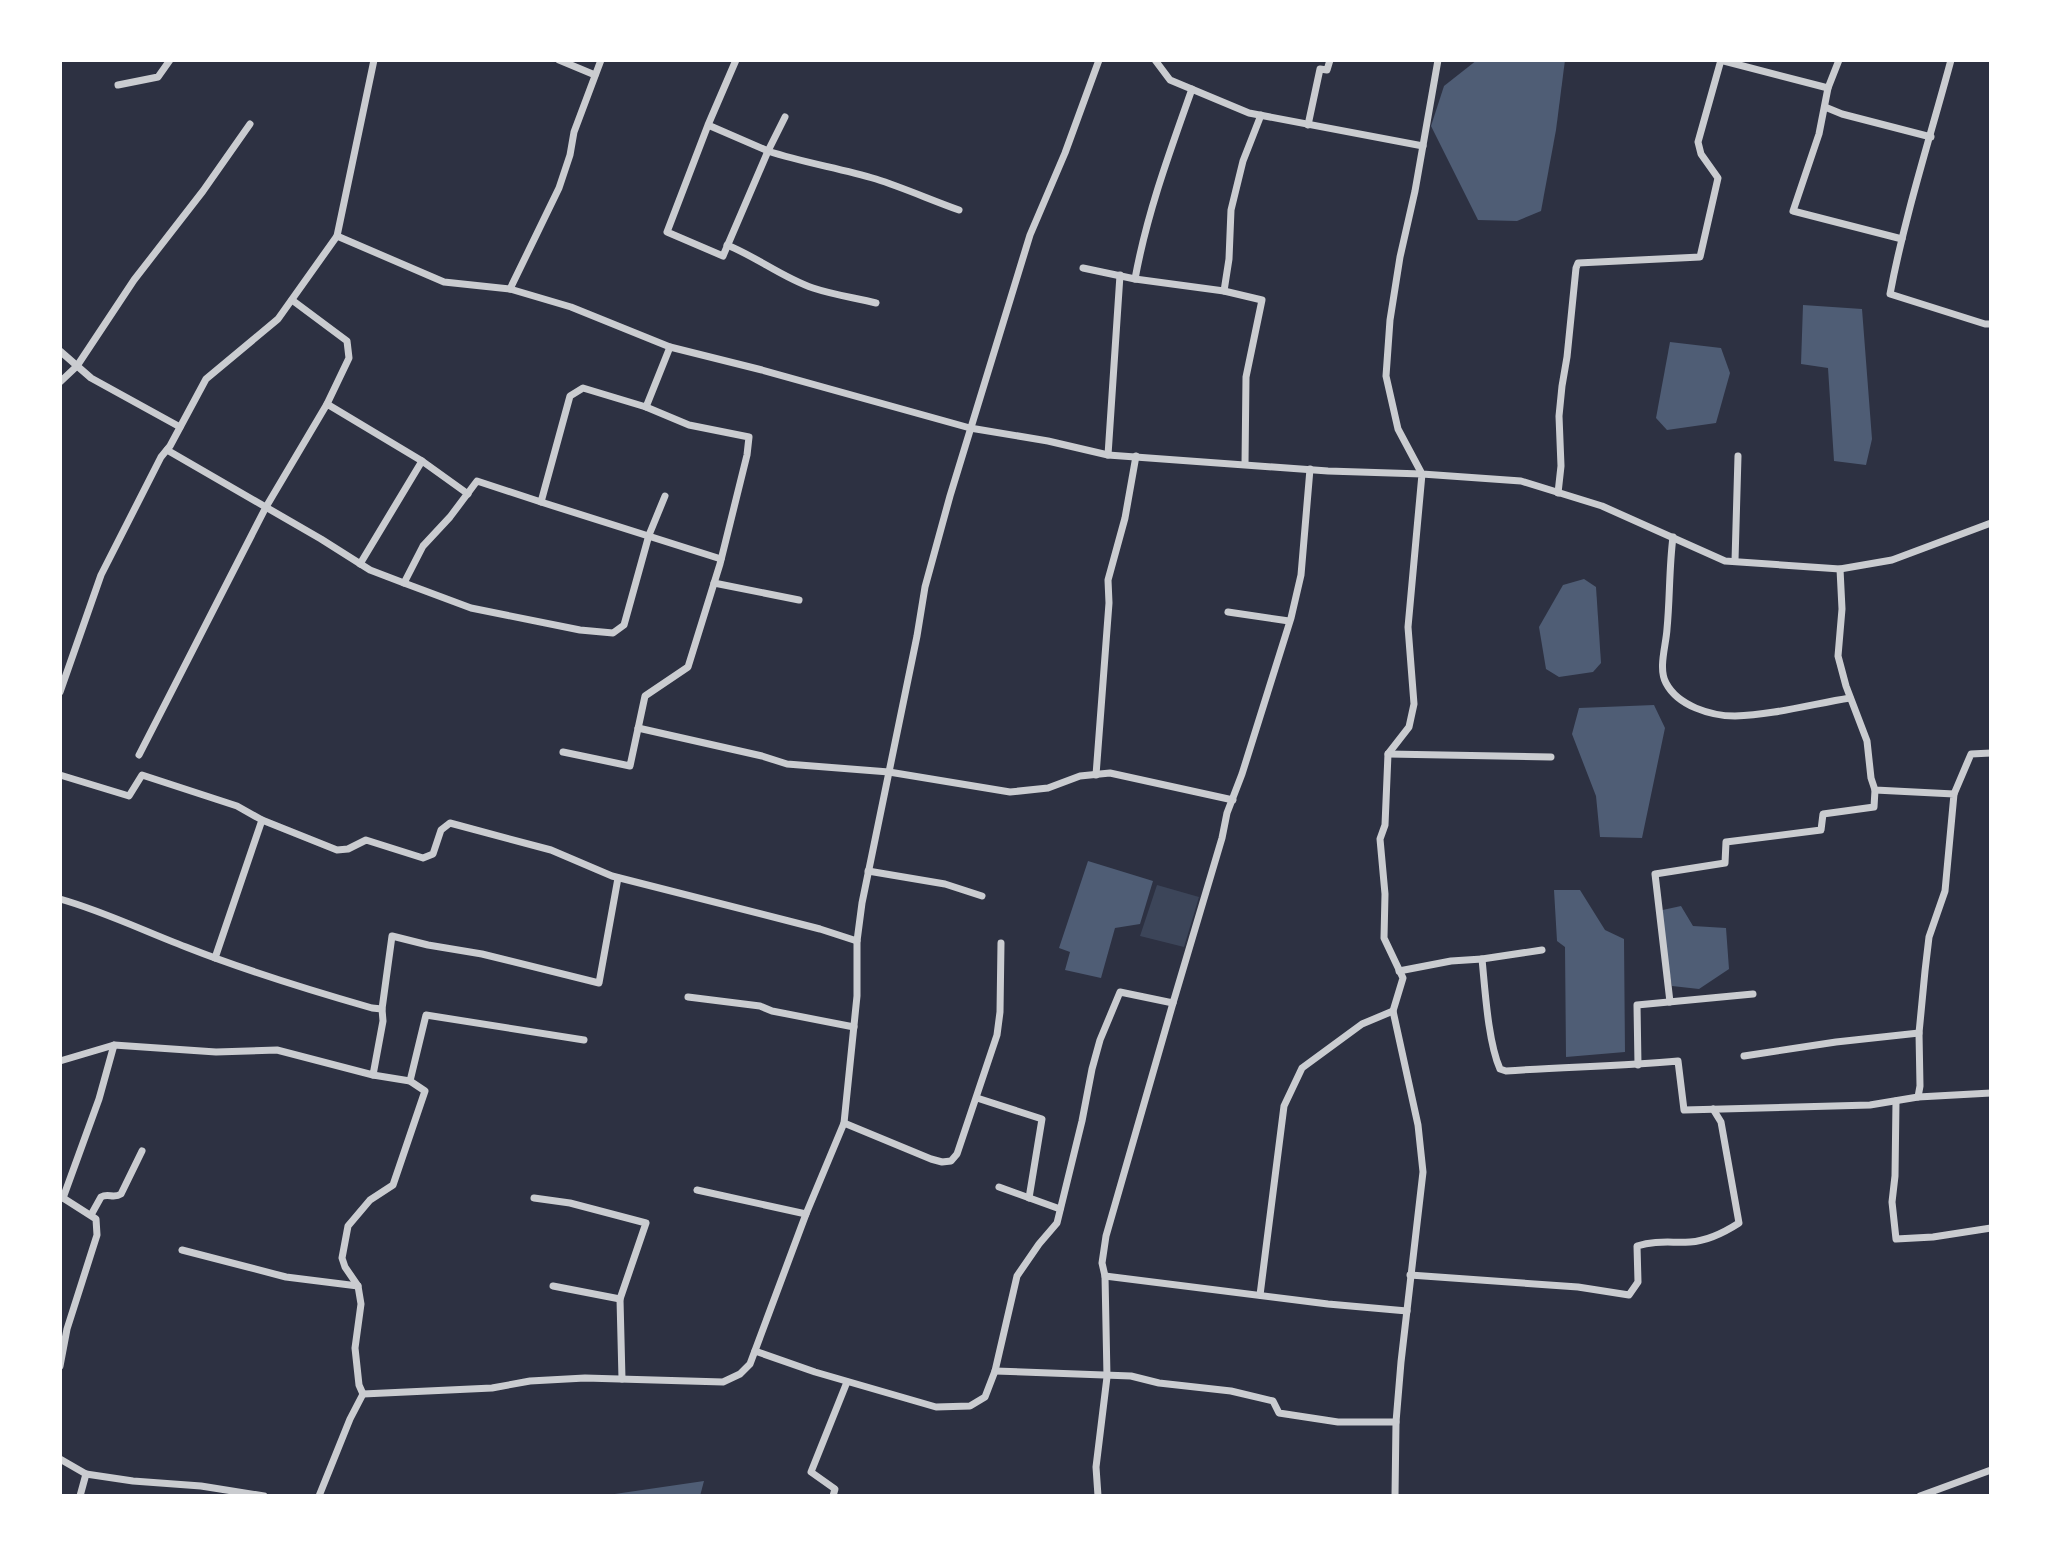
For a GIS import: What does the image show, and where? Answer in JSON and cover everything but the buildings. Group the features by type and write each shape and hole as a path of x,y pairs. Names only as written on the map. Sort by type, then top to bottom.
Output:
{"street":[{"path":"118,85 158,77 170,60"},
{"path":"60,692 64,667 101,575 161,457 206,379 278,319 337,236 374,60"},
{"path":"559,60 595,75"},
{"path":"510,289 559,188 574,132 601,60"},
{"path":"736,60 667,232 723,256 785,117"},
{"path":"363,1394 492,1388 530,1381 585,1378 723,1382 740,1374 750,1364 844,1123 857,996 857,941 862,903 925,587 1030,235 1065,153 1099,60"},
{"path":"1155,60 1170,80 1249,113 1423,146"},
{"path":"1308,125 1320,69 1327,70 1330,60"},
{"path":"1395,1496 1396,1422 1423,1172 1418,1125 1393,1011 1403,978 1384,938 1385,894 1380,839 1385,825 1388,754 1409,727 1414,704 1408,627 1422,474 1398,429 1386,376 1395,288 1438,60"},
{"path":"1558,493 1561,466 1560,401 1578,263 1700,257 1718,178 1701,154 1698,142 1720,60 1828,88"},
{"path":"1839,60 1828,88 1819,134 1793,211 1902,239"},
{"path":"1951,60 1910,204 1890,294 1991,324"},
{"path":"1135,279 1158,187 1192,89"},
{"path":"1825,107 1931,137"},
{"path":"1224,291 1231,210 1243,161 1261,115"},
{"path":"60,382 77,366 134,280 250,124"},
{"path":"708,125 768,151 878,180 959,210"},
{"path":"337,236 444,282 510,289 571,307 670,347 970,428 1108,455 1521,481 1602,506 1725,561 1840,569 1892,560 1991,523"},
{"path":"727,245 814,289 876,303"},
{"path":"1083,268 1262,300 1246,377 1245,464"},
{"path":"1108,455 1120,275"},
{"path":"139,755 266,507 327,404 349,358 347,341 292,300"},
{"path":"646,407 670,347"},
{"path":"60,351 91,378 180,427"},
{"path":"541,502 570,396 583,388 646,407 689,425 749,437 721,559 688,667 645,696 630,766 563,752"},
{"path":"327,404 422,461 468,494"},
{"path":"167,450 370,570 471,608 580,630 613,633 624,625 649,535 665,496"},
{"path":"1096,775 1109,603 1108,580 1125,518 1136,456"},
{"path":"1735,561 1738,456"},
{"path":"360,564 422,461"},
{"path":"1098,1496 1096,1467 1107,1377 1105,1276 1102,1263 1106,1236 1227,813 1289,621 1301,575 1310,469"},
{"path":"404,583 423,546 477,481 721,559"},
{"path":"1673,537 1662,667 1665,682 1680,700 1706,711 1732,716 1850,698"},
{"path":"1670,1002 1655,874 1725,863 1726,842 1821,830 1823,814 1874,807 1875,790 1867,741 1838,656 1842,609 1840,569"},
{"path":"714,583 799,600"},
{"path":"1228,612 1289,621"},
{"path":"638,728 787,764 889,772 1010,792 1048,788 1080,776 1110,773 1233,800"},
{"path":"1918,1097 1919,1033 1929,937 1945,891 1954,794 1971,754 1991,753"},
{"path":"1388,754 1551,757"},
{"path":"60,775 129,796 142,775 237,806 262,820 337,850 348,849 366,840 423,858 433,854 441,830 450,823 551,850 618,878 857,941"},
{"path":"1875,790 1954,794"},
{"path":"215,958 262,820"},
{"path":"868,871 945,884 982,896"},
{"path":"373,1075 383,1021 392,936 599,983 618,878"},
{"path":"60,899 282,982 382,1009"},
{"path":"844,1123 931,1159 951,1161 957,1154 997,1035 1001,943"},
{"path":"1399,971 1542,950"},
{"path":"1482,959 1493,1045 1500,1069 1506,1071 1678,1061 1684,1110 1870,1105 1918,1097 1991,1093"},
{"path":"755,1351 847,1382 936,1407 970,1406 985,1397 995,1371 1017,1276 1057,1223 1092,1069 1120,992 1173,1003"},
{"path":"1638,1065 1637,1005 1753,994"},
{"path":"688,997 760,1006 854,1027"},
{"path":"1260,1295 1284,1106 1302,1068 1362,1024 1393,1011"},
{"path":"410,1081 426,1015 584,1040"},
{"path":"1744,1056 1919,1033"},
{"path":"60,1366 62,1348 97,1235 96,1219 61,1197 99,1099 114,1045"},
{"path":"60,1061 114,1045 216,1052 277,1050 373,1075 410,1081 425,1091 393,1185 370,1200 348,1226 342,1258 358,1286 361,1304 355,1348 363,1394"},
{"path":"977,1098 1042,1119 1029,1198"},
{"path":"1896,1101 1892,1202 1896,1239 1991,1228"},
{"path":"1410,1275 1578,1287 1629,1295 1638,1282 1637,1246 1652,1241 1694,1242 1721,1234 1739,1223 1721,1122 1713,1109"},
{"path":"91,1215 101,1197 121,1194 142,1151"},
{"path":"999,1187 1060,1209"},
{"path":"697,1190 806,1214"},
{"path":"534,1198 570,1203 646,1223 620,1299 622,1379"},
{"path":"182,1250 286,1277 358,1286"},
{"path":"1105,1276 1407,1311"},
{"path":"553,1286 620,1299"},
{"path":"60,1318 70,1320"},
{"path":"995,1371 1131,1376 1159,1383 1231,1391 1273,1401 1279,1413 1338,1422 1396,1422"},
{"path":"833,1496 835,1489 811,1472 847,1382"},
{"path":"319,1496 363,1394"},
{"path":"60,1459 86,1474 264,1496"},
{"path":"1920,1496 1991,1470"},
{"path":"80,1496 86,1474"}],"shaded area":[{"path":"1477,60 1565,60 1541,211 1517,221 1478,220 1431,126 1444,86"},
{"path":"1803,305 1862,309 1872,439 1866,465 1834,461 1828,368 1801,364"},
{"path":"1670,342 1721,348 1730,373 1716,423 1667,430 1656,418"},
{"path":"1584,579 1596,587 1601,663 1593,672 1559,677 1546,669 1539,627 1563,585"},
{"path":"1654,705 1665,728 1642,838 1600,837 1596,796 1572,734 1579,708"},
{"path":"1088,861 1153,881 1140,924 1115,928 1101,978 1065,970 1070,952 1059,948"},
{"path":"1157,885 1199,897 1184,947 1140,936"},
{"path":"1554,890 1580,890 1605,930 1624,939 1625,1052 1566,1057 1565,947 1557,941"},
{"path":"1681,906 1693,926 1726,928 1729,969 1699,989 1672,986 1658,911"},
{"path":"704,1481 700,1496 601,1496"}]}
